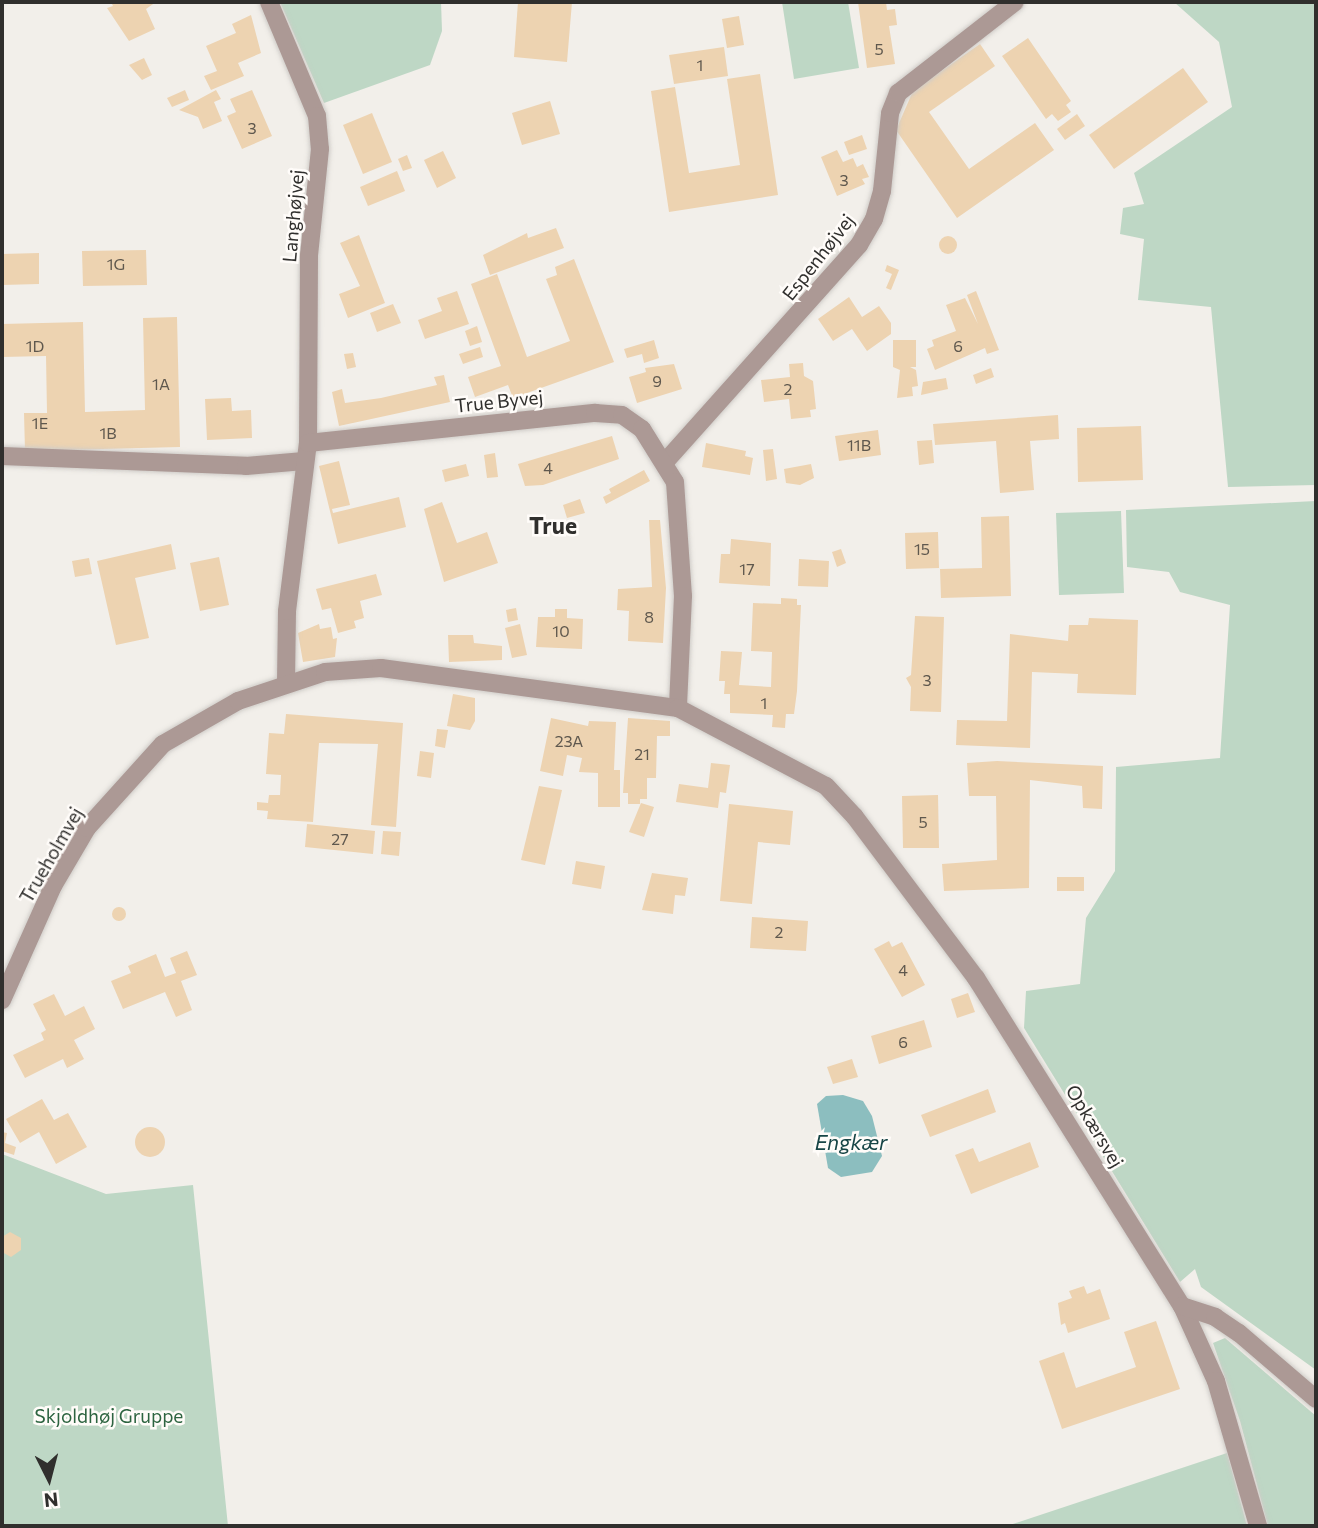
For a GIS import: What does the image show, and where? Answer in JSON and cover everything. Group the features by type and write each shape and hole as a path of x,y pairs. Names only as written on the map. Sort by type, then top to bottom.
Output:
{"street":[{"name":"Langhøjvej","path":"269,2 317,116 320,149 309,255 306,452"},
{"name":"Espenhøjvej","path":"665,463 859,245 874,219 882,191 890,113 898,93 1015,2"},
{"name":"True Byvej","path":"306,452 595,412 622,415 642,429 675,482 680,510 678,708"},
{"path":"2,456 246,466 306,452 287,611 286,682 325,672 380,668 678,708"},
{"name":"Trueholmvej","path":"2,1000 53,886 87,828 126,780 163,744 194,722 286,682"},
{"name":"Opkærsvej","path":"678,708 826,786 855,817 975,978 1182,1307 1216,1381 1258,1526"},
{"path":"1182,1307 1215,1317 1239,1333 1316,1399"}],"green space":[{"path":"280,2 441,2 442,31 430,65 324,103"},
{"path":"782,2 848,2 859,68 794,79"},
{"path":"1174,2 1316,2 1316,485 1228,487 1211,307 1138,300 1144,239 1120,234 1123,208 1144,204 1134,173 1232,107 1219,42"},
{"path":"1316,501 1316,1370 1201,1287 1195,1269 1180,1282 1024,1028 1026,991 1080,984 1086,918 1115,871 1116,767 1220,758 1230,605 1180,592 1169,572 1127,567 1126,510"},
{"path":"1121,511 1124,593 1059,595 1056,513"},
{"name":"Skjoldhøj Gruppe","path":"2,1154 106,1194 193,1185 228,1526 2,1526"},
{"path":"1225,1338 1316,1416 1316,1526 1268,1526 1240,1421 1213,1343"},
{"path":"1227,1453 1247,1526 1007,1526"}],"water":[{"name":"Engkær","path":"843,1095 863,1101 872,1116 882,1156 872,1172 841,1177 828,1168 817,1104 826,1096"}],"building":[{"path":"111,2 156,2 146,9 155,29 129,41 107,8 113,6"},
{"path":"518,2 572,2 567,62 514,57"},
{"path":"858,2 886,2 887,10 895,9 897,25 889,26 895,64 867,68"},
{"path":"251,15 261,53 238,63 244,76 211,90 204,76 217,71 206,46 236,33 232,24"},
{"path":"739,16 744,45 727,48 722,19"},
{"path":"1028,38 1071,101 1066,105 1071,112 1058,121 1052,114 1046,119 1002,56"},
{"path":"980,44 995,66 929,112 969,169 1035,123 1054,150 957,218 896,130 913,91"},
{"path":"724,47 728,76 674,84 669,55"},
{"path":"144,58 152,75 142,80 129,65"},
{"path":"1183,68 1208,102 1114,169 1089,135"},
{"path":"760,74 778,195 669,212 651,91 675,87 689,173 740,165 727,79"},
{"path":"185,90 189,100 172,107 167,98"},
{"path":"216,90 221,99 214,102 222,121 203,129 198,117 179,110"},
{"path":"252,90 272,136 242,149 227,116 236,112 230,99"},
{"path":"550,101 560,134 522,145 512,113"},
{"path":"372,113 392,162 363,174 343,125"},
{"path":"1077,114 1085,126 1065,140 1057,129"},
{"path":"862,135 867,149 849,155 844,142"},
{"path":"837,150 843,162 853,158 857,167 863,164 869,177 862,179 865,184 837,196 821,157"},
{"path":"443,151 456,178 437,188 424,160"},
{"path":"407,155 412,168 403,171 398,159"},
{"path":"397,171 405,191 368,206 360,187"},
{"path":"556,228 564,248 490,275 483,255 527,233 528,238"},
{"path":"359,235 385,303 348,318 339,294 360,286 340,243"},
{"path":"948,236 954,239 957,245 954,251 948,254 942,251 939,245 942,239"},
{"path":"146,250 147,285 83,286 82,251"},
{"path":"39,253 39,284 2,285 2,254"},
{"path":"574,259 614,362 513,398 508,385 475,397 468,377 501,366 471,284 497,274 527,357 570,341 546,279 557,275 555,267"},
{"path":"887,265 899,270 891,290 886,288 892,274 885,271"},
{"path":"457,291 469,324 425,339 418,320 442,311 437,298"},
{"path":"976,291 999,350 987,354 985,348 935,370 927,349 934,346 932,340 956,331 946,305 965,298 978,324 967,295"},
{"path":"849,297 862,317 879,306 891,323 891,334 867,351 852,329 833,341 818,319"},
{"path":"393,304 401,323 377,332 370,313"},
{"path":"177,317 180,447 25,451 24,413 47,413 46,356 2,357 2,324 83,322 85,412 145,410 143,318"},
{"path":"477,326 482,342 470,346 465,331"},
{"path":"654,340 659,358 644,363 642,354 627,358 624,349"},
{"path":"893,340 916,340 916,367 910,367 916,370 918,386 912,387 913,396 897,398 900,370 893,367"},
{"path":"480,347 483,357 463,364 459,354"},
{"path":"353,353 356,367 347,369 344,354"},
{"path":"803,363 804,376 813,381 816,409 810,410 811,417 791,419 789,399 764,402 761,380 790,377 789,364"},
{"path":"674,364 682,389 637,403 629,377 646,372 645,368"},
{"path":"991,368 994,377 976,384 973,375"},
{"path":"444,375 450,402 339,426 332,392 342,389 345,403 381,398 437,385 434,377"},
{"path":"946,378 948,389 921,395 923,382"},
{"path":"231,398 232,411 251,410 252,438 207,440 205,399"},
{"path":"1058,415 1059,439 1030,441 1034,490 1000,493 996,441 935,445 933,424"},
{"path":"1141,426 1143,480 1078,482 1077,428"},
{"path":"878,430 881,455 839,461 835,436"},
{"path":"612,436 619,459 543,485 525,486 518,464"},
{"path":"932,440 934,463 919,465 917,441"},
{"path":"706,443 746,451 745,456 753,458 750,475 702,467"},
{"path":"773,449 777,479 766,481 763,450"},
{"path":"495,453 498,477 487,478 484,455"},
{"path":"339,461 350,505 332,509 333,513 399,497 406,527 338,544 319,466"},
{"path":"466,464 469,476 445,482 442,470"},
{"path":"811,464 814,478 800,485 786,483 784,469"},
{"path":"644,470 650,481 606,504 603,497 611,493 609,489"},
{"path":"580,499 585,513 567,518 563,505"},
{"path":"442,502 457,543 487,532 498,563 444,582 424,509"},
{"path":"1009,516 1011,596 941,598 940,569 982,568 981,517"},
{"path":"649,520 660,520 666,588 663,643 628,641 629,611 617,610 618,589 652,587"},
{"path":"938,532 939,568 906,569 905,533"},
{"path":"731,539 771,543 770,586 719,583 721,554 730,554"},
{"path":"171,544 176,569 135,578 149,638 116,645 97,561"},
{"path":"841,549 846,563 837,567 832,552"},
{"path":"219,557 229,605 200,611 190,563"},
{"path":"89,558 92,574 75,577 72,561"},
{"path":"799,559 829,561 828,587 798,586"},
{"path":"376,574 382,595 360,601 364,618 354,621 356,628 338,633 331,608 322,610 316,589"},
{"path":"781,598 797,599 797,605 801,605 797,691 794,714 786,714 785,728 772,727 773,715 730,713 730,694 724,694 725,681 719,681 721,651 742,652 739,685 771,687 772,652 751,651 753,603 781,604"},
{"path":"516,608 518,620 508,622 506,610"},
{"path":"555,609 567,609 567,618 583,619 582,649 536,647 538,617 555,617"},
{"path":"915,616 944,617 941,712 910,711 911,687 906,678 911,675"},
{"path":"1089,618 1138,620 1136,695 1077,693 1078,674 1032,672 1030,748 956,745 957,720 1007,721 1010,634 1068,641 1069,625 1088,625"},
{"path":"319,624 320,629 331,627 333,639 337,638 335,657 303,662 298,633"},
{"path":"520,624 527,655 512,658 505,628"},
{"path":"448,635 473,635 474,643 502,646 502,660 449,662"},
{"path":"453,694 475,698 475,721 470,730 447,726"},
{"path":"286,714 403,723 396,827 371,825 378,744 319,743 313,822 267,819 268,811 257,810 257,802 268,803 269,795 280,795 281,775 266,774 269,733 284,734"},
{"path":"551,718 588,726 589,721 616,722 614,770 620,770 620,807 598,807 598,773 579,772 582,758 567,755 563,776 540,771"},
{"path":"628,718 670,721 670,736 657,736 656,778 647,778 647,799 640,799 640,804 628,804 628,793 623,793"},
{"path":"437,729 448,730 445,748 435,746"},
{"path":"420,751 434,753 431,778 417,776"},
{"path":"997,761 1103,766 1102,809 1083,808 1082,786 1030,780 1029,888 944,891 942,864 997,860 996,796 969,796 967,763"},
{"path":"711,763 730,765 726,793 720,792 718,808 676,802 679,784 708,788"},
{"path":"539,786 562,790 545,865 521,860"},
{"path":"938,795 939,848 903,848 902,796"},
{"path":"641,803 654,807 644,837 629,832"},
{"path":"729,804 793,811 790,845 758,842 752,904 720,901"},
{"path":"307,824 375,831 373,854 305,847"},
{"path":"383,831 401,832 399,856 381,854"},
{"path":"576,861 605,866 601,889 572,884"},
{"path":"652,873 688,878 685,896 675,895 673,914 642,910"},
{"path":"1057,877 1084,877 1084,891 1057,891"},
{"path":"119,907 124,909 124,919 119,921 114,919 112,914 114,909"},
{"path":"752,917 808,921 806,951 750,948"},
{"path":"889,941 892,947 902,942 925,985 902,997 874,949"},
{"path":"187,951 197,975 181,981 192,1010 176,1017 165,992 123,1009 111,981 131,973 128,966 156,954 165,977 176,973 170,958"},
{"path":"968,993 975,1012 957,1018 951,999"},
{"path":"54,994 65,1016 84,1006 95,1029 74,1040 84,1059 67,1068 63,1059 25,1078 13,1055 44,1040 41,1033 46,1030 33,1004"},
{"path":"924,1020 932,1047 879,1064 871,1036"},
{"path":"852,1059 858,1077 833,1084 827,1067"},
{"path":"988,1089 996,1112 930,1137 921,1115"},
{"path":"42,1099 54,1120 68,1113 87,1147 56,1164 39,1132 20,1143 6,1119"},
{"path":"150,1127 161,1131 165,1142 161,1153 150,1157 139,1153 135,1142 139,1131"},
{"path":"2,1132 7,1133 5,1143 16,1147 14,1155 2,1151"},
{"path":"1030,1142 1039,1167 971,1194 955,1155 973,1148 979,1162"},
{"path":"10,1232 21,1238 21,1250 11,1257 2,1252 2,1237"},
{"path":"1084,1286 1087,1294 1100,1289 1110,1319 1068,1333 1065,1323 1061,1325 1058,1303 1072,1298 1069,1291"},
{"path":"1156,1321 1180,1389 1062,1429 1039,1361 1064,1352 1076,1388 1136,1367 1124,1332"}],"district":[{"name":"True","path":"553,525"}]}
